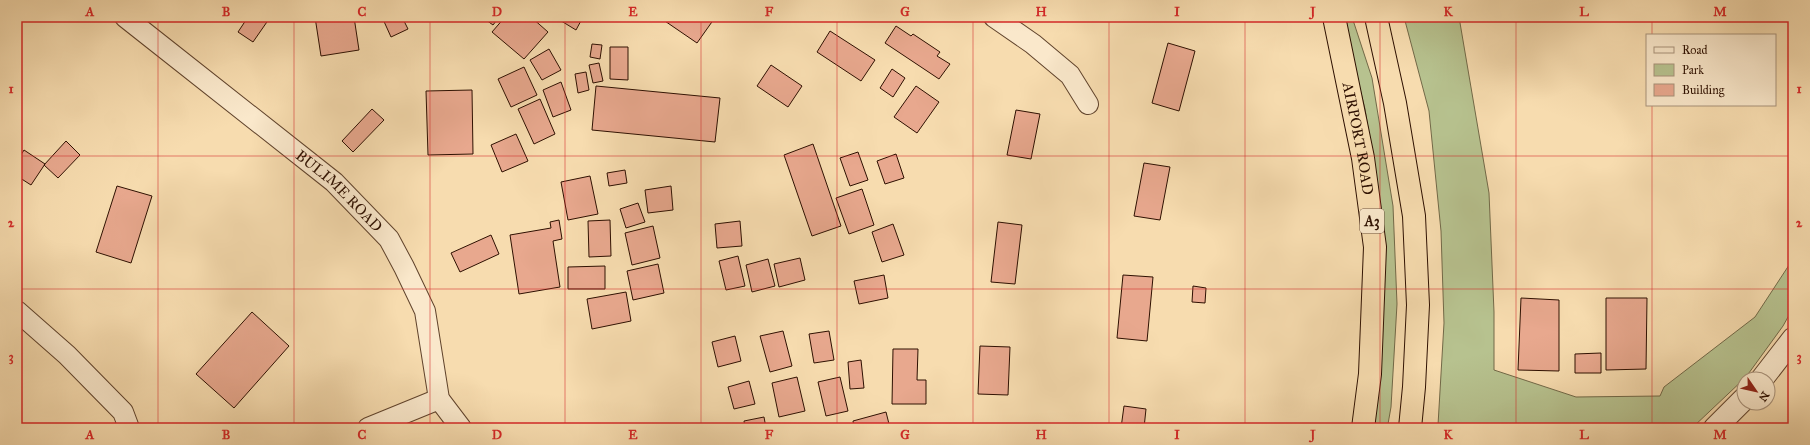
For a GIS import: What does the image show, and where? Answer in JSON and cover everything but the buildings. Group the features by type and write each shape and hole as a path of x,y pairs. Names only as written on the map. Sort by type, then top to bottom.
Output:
{"highway":[{"name":"AIRPORT ROAD","path":"1334,17 1363,158 1375,247 1370,374 1363,428"},
{"path":"1376,17 1395,103 1414,216 1418,305 1414,387 1410,428"}],"street":[{"name":"BULIME ROAD","path":"125,17 334,182 389,239 425,311 439,399 461,428"},
{"path":"994,17 1033,44 1070,75 1088,104"},
{"path":"17,311 67,355 123,412 129,428"},
{"path":"1768,371 1793,339"},
{"path":"368,428 439,399"},
{"path":"1715,428 1736,407"}],"green space":[{"path":"1342,17 1352,17 1372,78 1393,206 1397,304 1391,407 1388,424 1382,428 1373,424 1375,172 1365,109"},
{"path":"1404,17 1459,17 1489,193 1494,312 1494,370 1576,397 1660,396 1664,387 1755,317 1793,259 1793,308 1783,326 1750,371 1736,371 1736,386 1692,428 1445,428 1438,425 1444,323 1441,231 1429,111"}]}
